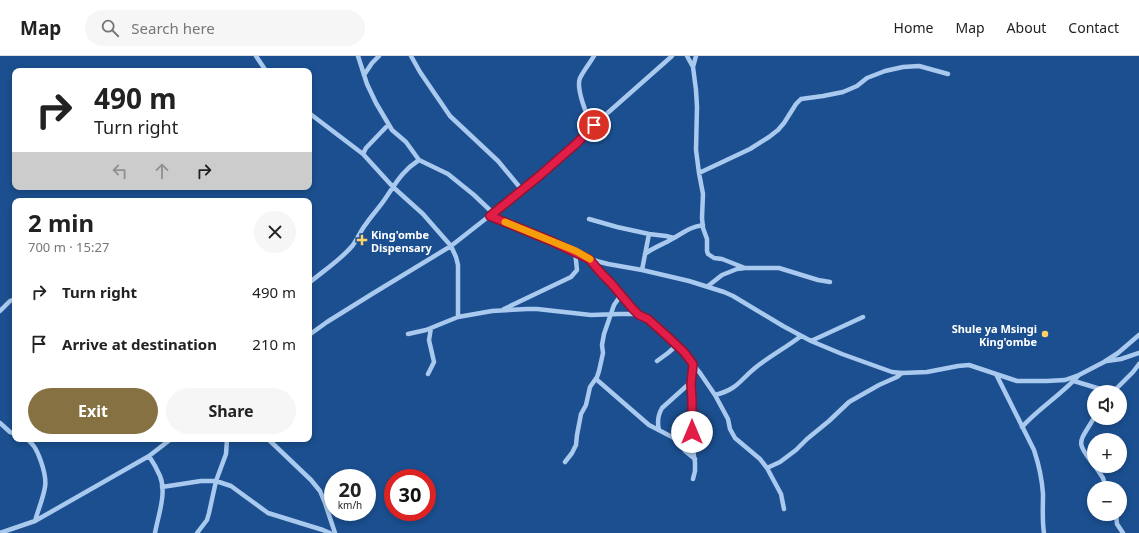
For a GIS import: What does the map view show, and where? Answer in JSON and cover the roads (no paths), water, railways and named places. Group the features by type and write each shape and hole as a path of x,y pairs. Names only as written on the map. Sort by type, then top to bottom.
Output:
{"street":[{"path":"256,56 264,68"},
{"path":"358,56 376,103 392,130 406,142 419,160 448,174 474,195 492,215 576,251 589,259 689,280 708,286 733,296 811,341 882,369 902,373 927,372 969,365 1017,381 1066,380 1079,376 1105,362 1139,335"},
{"path":"364,74 379,56"},
{"path":"411,56 450,116 498,161 522,190"},
{"path":"594,56 580,78 579,84 584,106 590,122 594,125"},
{"path":"312,333 372,294 451,246 492,215 577,143 594,125 672,56"},
{"path":"687,56 693,67"},
{"path":"696,56 693,67 697,102 696,138 699,173 703,194 703,225 707,239 708,254 714,258 722,259 745,268"},
{"path":"699,173 750,149 769,137 781,127 801,99 844,92 858,86 867,78 885,71 903,67 919,66 948,74"},
{"path":"312,115 363,154 393,187 410,200 451,246 458,265 458,317"},
{"path":"363,154 366,148 388,125"},
{"path":"312,281 344,255 405,170 419,160"},
{"path":"589,219 617,227 674,238"},
{"path":"645,254 656,246 674,238 689,228 703,225"},
{"path":"642,270 649,234"},
{"path":"502,311 571,277 577,270 576,251"},
{"path":"589,259 639,315"},
{"path":"708,286 722,275 737,269 745,268 777,268 830,282"},
{"path":"565,462 575,447 581,414 586,405 590,387 599,372 603,353 602,341 614,305 621,295"},
{"path":"0,311 12,301"},
{"path":"408,334 420,332 458,317 533,308 591,315 639,315 648,319 677,345 693,364 715,395 728,420 734,438 760,459 767,468 781,494 784,509"},
{"path":"811,341 863,317"},
{"path":"428,374 434,362 429,340 431,328"},
{"path":"715,395 736,386 754,368 801,336"},
{"path":"657,361 677,345"},
{"path":"1105,362 1121,360 1139,353"},
{"path":"693,364 691,382 693,404 693,450 695,459 693,479"},
{"path":"1120,385 1139,364"},
{"path":"767,468 780,462 796,450 849,402 902,373"},
{"path":"996,374 1034,450 1042,481 1042,514 1044,533"},
{"path":"1022,427 1079,376"},
{"path":"596,378 649,426 676,439 684,451 695,459"},
{"path":"1074,381 1087,385"},
{"path":"659,430 658,420 662,408 691,382"},
{"path":"0,423 12,433"},
{"path":"1087,456 1080,444 1082,437 1090,425"},
{"path":"31,442 36,448 46,481 35,521"},
{"path":"0,533 35,521 149,456 167,442"},
{"path":"197,533 207,520 216,481 224,463 227,442"},
{"path":"227,447 230,442"},
{"path":"271,442 311,480 320,491 335,533"},
{"path":"149,456 160,476 162,486 161,504 154,533"},
{"path":"162,486 201,481 216,481 231,486 268,513 330,533"},
{"path":"1117,521 1123,533"}],"place":[{"name":"King'ombe Dispensary","path":"362,240"},
{"name":"Shule ya Msingi King'ombe","path":"1045,334"}]}
